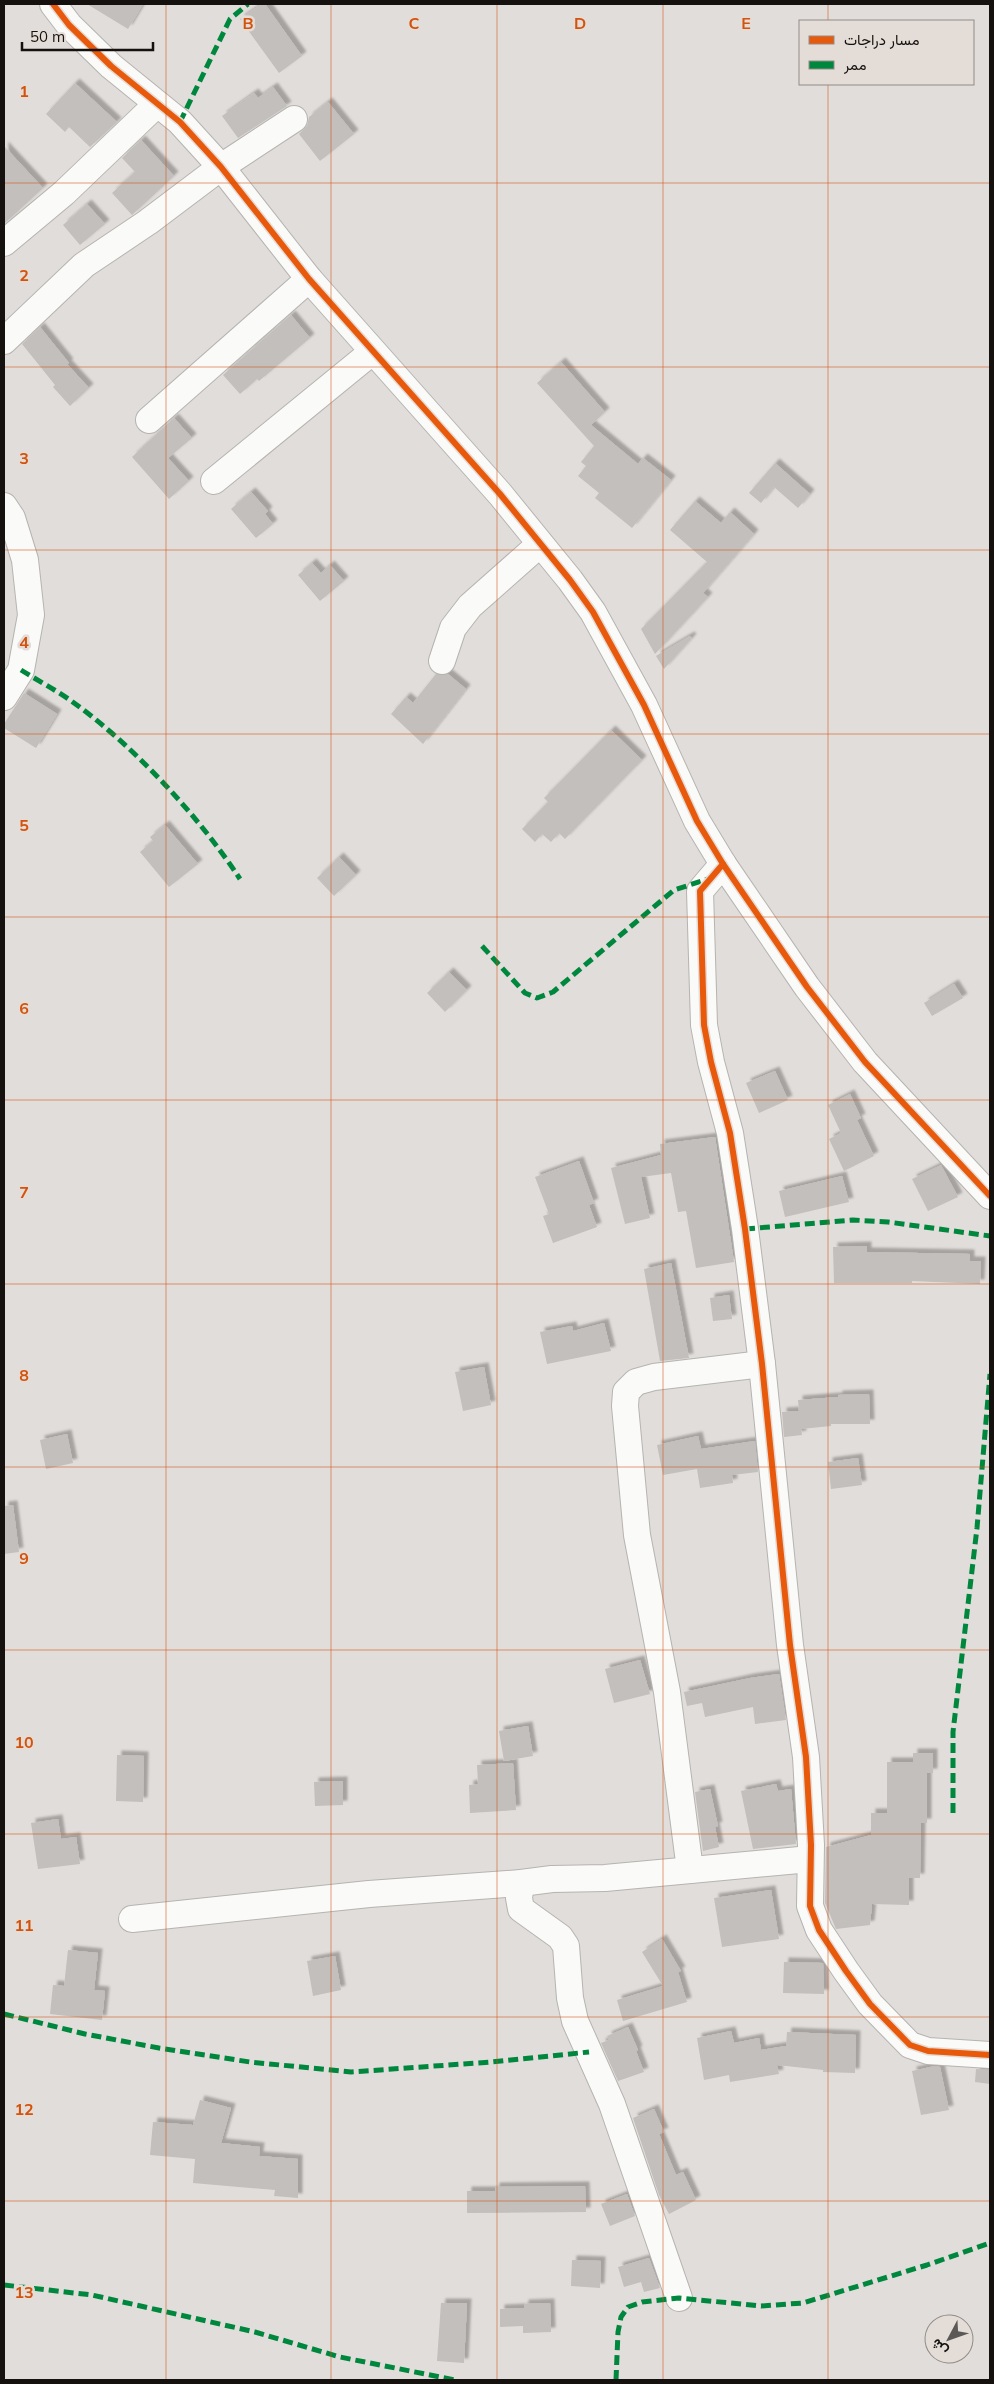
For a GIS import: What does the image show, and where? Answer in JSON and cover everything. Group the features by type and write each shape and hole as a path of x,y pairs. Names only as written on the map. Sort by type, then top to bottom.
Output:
{"street":[{"path":"54,4 69,25 111,66 180,122 221,167 309,279 500,494 540,544 592,612 644,705 697,821 723,864 806,987 865,1062 990,1196"},
{"path":"4,242 64,193 157,104"},
{"path":"4,341 84,265 148,222 221,167 294,119"},
{"path":"150,420 309,279"},
{"path":"214,481 372,352"},
{"path":"4,506 12,518 25,560 31,615 21,670 4,697"},
{"path":"442,661 453,628 470,606 540,544"},
{"path":"723,864 700,891 704,1025 711,1062 730,1133 762,1364 790,1645 806,1757 810,1906 819,1930 870,2004 910,2044 928,2051 990,2054"},
{"path":"690,1870 667,1692 637,1535 625,1406 626,1392 636,1382 654,1377 762,1364"},
{"path":"132,1919 359,1895 552,1879 606,1878 810,1859"},
{"path":"521,1883 519,1898 522,1909 560,1938 566,1946 570,1998 575,2021 612,2104 679,2298"}],"building":[{"path":"87,4 143,4 128,29"},
{"path":"262,4 265,4 302,56 279,73 240,19"},
{"path":"75,83 117,122 90,147 69,127 65,132 46,114"},
{"path":"273,87 287,106 238,138 222,116 254,93 258,98"},
{"path":"328,102 354,134 320,161 299,134 307,126 309,117"},
{"path":"141,140 174,176 132,215 112,193 135,172 122,158"},
{"path":"4,146 43,188 4,224"},
{"path":"87,204 105,224 80,245 63,225"},
{"path":"291,315 310,338 259,381 257,379 240,394 223,375"},
{"path":"40,327 69,363 67,364 89,388 70,406 53,387 55,385 22,344"},
{"path":"561,362 605,412 591,425 638,464 643,458 671,480 632,528 595,498 599,493 578,476 586,466 581,462 594,446 537,383"},
{"path":"174,418 192,438 168,458 189,481 169,499 132,457"},
{"path":"775,463 810,494 798,508 774,487 761,503 749,493"},
{"path":"251,492 268,511 265,514 273,524 256,538 231,509"},
{"path":"695,501 721,523 730,512 754,534 703,593 708,597 655,654 641,629 707,562 670,530"},
{"path":"312,563 321,573 330,565 344,581 320,601 298,575"},
{"path":"690,636 692,638 664,669 656,656"},
{"path":"436,674 448,674 466,689 423,744 391,714 406,697 413,703"},
{"path":"24,693 57,714 36,748 4,728 4,724"},
{"path":"611,730 642,760 565,839 559,833 551,842 542,834 535,842 522,829 548,802 544,798"},
{"path":"165,825 198,864 169,887 140,852 153,841 150,837"},
{"path":"339,857 356,875 334,896 317,878"},
{"path":"449,972 467,990 445,1012 427,993"},
{"path":"954,984 963,998 932,1016 924,1003"},
{"path":"775,1071 788,1100 759,1113 746,1083"},
{"path":"850,1094 861,1118 857,1120 874,1156 844,1171 829,1139 841,1133 828,1105"},
{"path":"715,1137 734,1262 696,1268 686,1211 678,1212 671,1173 641,1177 650,1218 625,1224 611,1168 661,1155 660,1144"},
{"path":"579,1161 594,1203 589,1205 597,1227 553,1243 543,1216 549,1214 535,1177"},
{"path":"941,1165 958,1197 928,1211 912,1179"},
{"path":"842,1176 849,1202 785,1217 779,1191"},
{"path":"867,1246 867,1252 970,1254 970,1261 981,1261 980,1284 912,1281 912,1283 834,1283 833,1247"},
{"path":"671,1263 689,1358 660,1361 644,1269"},
{"path":"729,1295 732,1319 713,1321 710,1298"},
{"path":"604,1323 611,1351 547,1364 540,1332 572,1326 573,1331"},
{"path":"484,1367 491,1405 463,1411 455,1372"},
{"path":"869,1394 870,1424 831,1424 831,1426 801,1429 802,1435 784,1437 782,1412 799,1411 798,1400 838,1397 838,1395"},
{"path":"67,1434 73,1463 46,1469 40,1440"},
{"path":"698,1436 701,1449 755,1441 758,1472 732,1475 733,1483 700,1488 697,1469 663,1475 657,1445"},
{"path":"858,1458 862,1485 831,1489 828,1462"},
{"path":"13,1505 19,1552 4,1554 4,1506"},
{"path":"640,1660 650,1694 614,1703 605,1669"},
{"path":"779,1674 786,1720 755,1724 753,1707 705,1717 702,1703 687,1706 684,1692"},
{"path":"528,1726 533,1756 504,1761 499,1731"},
{"path":"913,1753 933,1753 933,1773 927,1773 927,1823 921,1823 920,1878 909,1878 909,1905 872,1904 870,1925 836,1929 825,1903 826,1847 871,1835 871,1813 887,1813 887,1762 913,1762"},
{"path":"117,1755 144,1756 143,1802 116,1801"},
{"path":"513,1763 516,1810 470,1813 469,1785 478,1784 477,1765"},
{"path":"343,1781 343,1805 315,1806 314,1782"},
{"path":"776,1784 778,1791 791,1789 796,1844 753,1849 741,1791"},
{"path":"710,1789 718,1826 715,1827 719,1847 703,1851 695,1792"},
{"path":"58,1819 61,1839 76,1837 80,1864 38,1869 31,1823"},
{"path":"771,1890 779,1939 722,1947 714,1898"},
{"path":"662,1939 681,1971 678,1972 687,2002 623,2021 617,2000 663,1986 642,1952"},
{"path":"68,1950 98,1953 94,1990 105,1991 102,2020 50,2014 53,1985 64,1986"},
{"path":"335,1956 341,1990 313,1996 307,1961"},
{"path":"784,1962 823,1963 824,1994 783,1993"},
{"path":"628,2027 638,2050 636,2051 644,2072 618,2081 601,2043 609,2040 607,2036"},
{"path":"731,2031 734,2043 759,2038 761,2050 786,2046 787,2032 856,2035 855,2073 823,2072 823,2070 777,2065 779,2074 730,2082 729,2075 704,2080 697,2038"},
{"path":"935,2066 940,2067 949,2110 921,2115 912,2071"},
{"path":"976,2069 990,2070 990,2084 975,2082"},
{"path":"200,2100 231,2108 221,2143 260,2147 259,2156 298,2159 298,2198 274,2196 275,2190 193,2183 195,2159 150,2155 153,2122 193,2125"},
{"path":"654,2109 664,2132 659,2134 676,2175 683,2172 696,2200 669,2214 659,2195 633,2118"},
{"path":"585,2186 586,2212 467,2213 467,2191 495,2191 495,2187"},
{"path":"627,2194 635,2216 610,2226 601,2204"},
{"path":"649,2258 660,2288 644,2292 641,2282 624,2287 618,2267"},
{"path":"572,2260 601,2261 600,2288 571,2286"},
{"path":"441,2303 467,2303 464,2363 437,2361"},
{"path":"550,2303 551,2332 523,2333 523,2326 500,2327 500,2309 524,2308 524,2304"}],"marked path":[{"path":"180,122 230,19 248,4"},
{"path":"21,670 70,700 140,759 184,806 240,879"},
{"path":"482,946 525,993 537,998 553,992 674,890 708,879"},
{"path":"745,1229 853,1220 888,1222 990,1236"},
{"path":"953,1813 953,1732 977,1528 990,1374"},
{"path":"4,2014 85,2034 159,2048 250,2062 351,2072 491,2062 589,2052"},
{"path":"616,2380 618,2332 621,2317 628,2307 642,2302 679,2298 761,2306 803,2303 927,2265 990,2243"},
{"path":"4,2285 92,2295 255,2332 340,2357 455,2380"}],"cycle path":[{"path":"53,4 69,25 111,66 180,122 221,167 309,279 500,494 570,580 593,612 644,705 697,821 723,864 807,987 865,1062 990,1196"},
{"path":"723,864 700,891 704,1025 711,1062 730,1133 745,1229 762,1364 790,1645 806,1757 811,1845 810,1906 819,1930 846,1971 870,2004 910,2045 928,2051 990,2055"}]}
